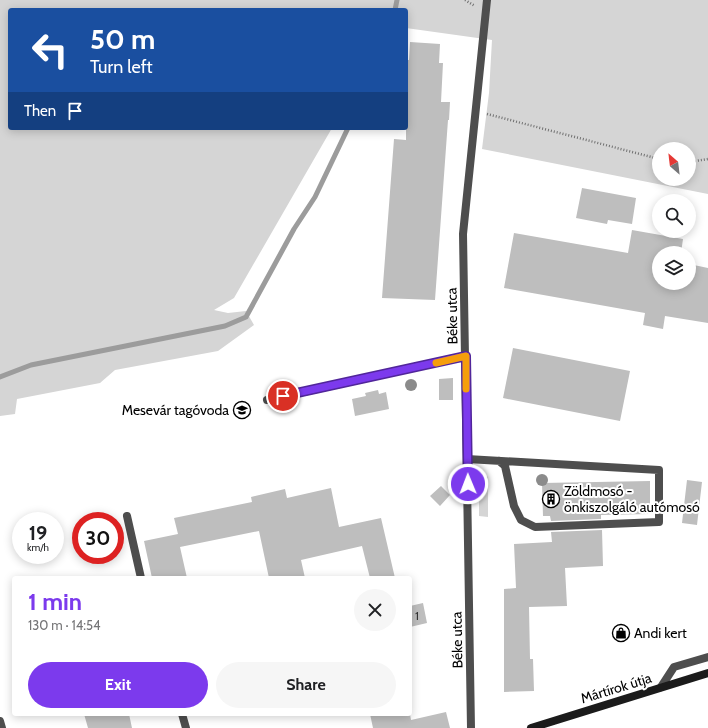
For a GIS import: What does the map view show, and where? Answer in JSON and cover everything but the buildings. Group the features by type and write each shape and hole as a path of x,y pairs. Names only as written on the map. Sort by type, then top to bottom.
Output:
{"main road":[{"name":"Mártírok útja","path":"531,728 708,673"}],"street":[{"name":"Béke utca","path":"471,728 463,234 474,111 487,0"},
{"path":"267,400 466,356"},
{"path":"467,459 499,460 659,470 659,522 535,527 521,520 514,506 505,466 499,460"},
{"path":"127,516 141,576"},
{"path":"661,687 674,667 708,657"},
{"path":"183,716 186,728"},
{"path":"0,721 2,728"}],"path":[{"path":"474,111 652,157"},
{"path":"696,161 708,159"}],"shaded area":[{"path":"0,0 708,0 708,194 668,186 696,186 696,142 652,142 652,183 482,149 489,93 492,40 408,28 408,8 8,8 8,130 331,130 234,298 214,310 228,313 246,311 254,325 218,351 115,370 100,383 17,399 15,414 0,416"},
{"path":"484,474 488,477 488,517 479,516 479,476"}],"waterway":[{"path":"395,8 397,0"},
{"path":"0,377 31,365 225,326 246,317 294,229 315,197 347,130"}],"slow traffic":[{"path":"436,363 466,356 466,389"}],"place":[{"name":"Mesevár tagóvoda","path":"242,410"},
{"name":"Zöldmosó - önkiszolgáló autómosó","path":"551,499"},
{"name":"Andi kert","path":"621,633"}],"route":[{"path":"283,396 466,356 468,484"}]}
